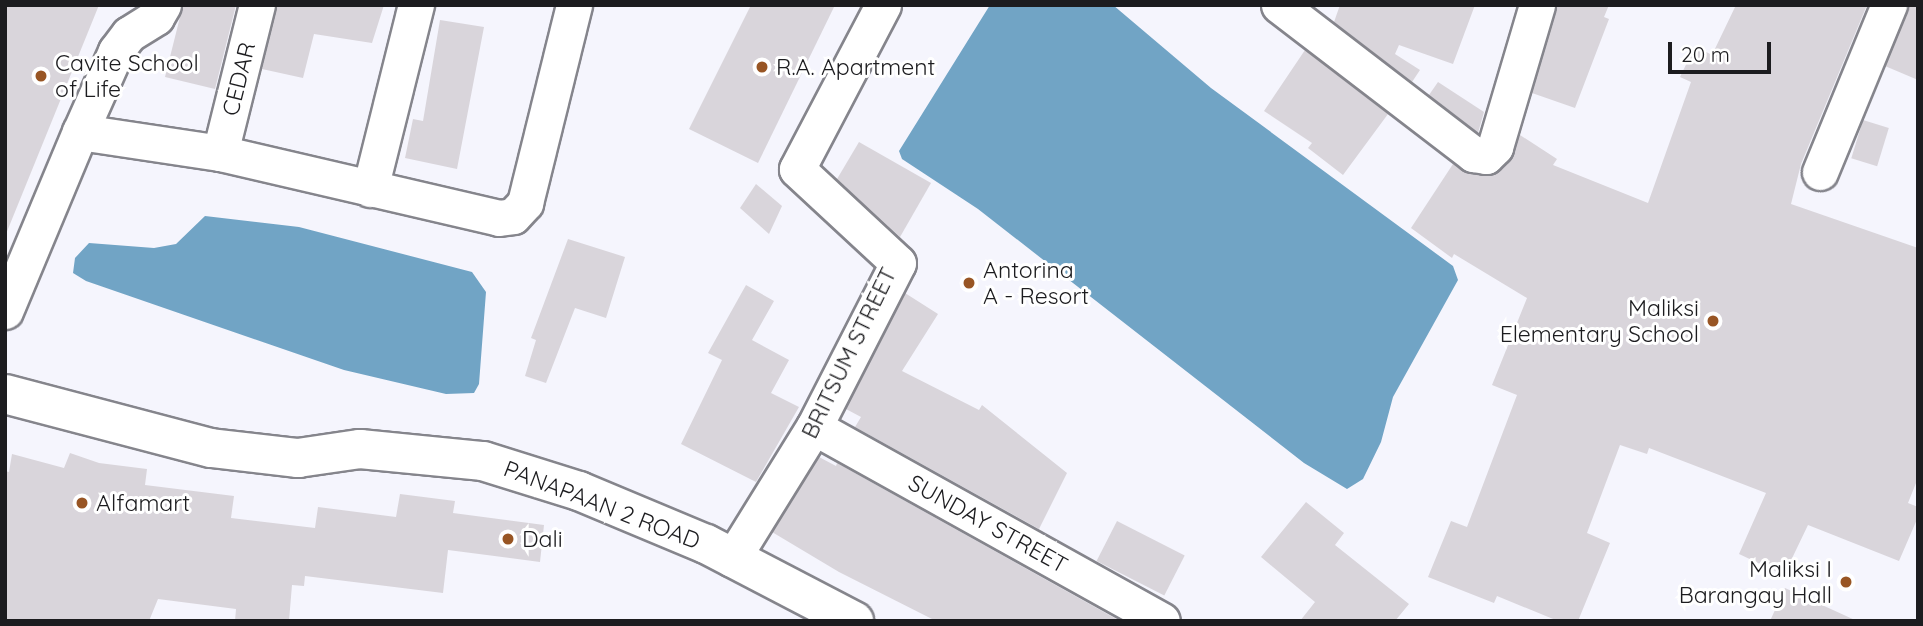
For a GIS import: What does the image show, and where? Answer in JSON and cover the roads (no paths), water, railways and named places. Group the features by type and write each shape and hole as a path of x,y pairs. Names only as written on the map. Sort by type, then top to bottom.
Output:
{"street":[{"path":"5,311 116,51 129,34 156,17 163,5"},
{"name":"CEDAR","path":"220,153 257,5"},
{"path":"370,189 416,5"},
{"path":"80,132 220,153 499,218 513,216 526,203 574,5"},
{"name":"BRITSUM STREET","path":"732,559 814,427 898,263 797,169 883,5"},
{"path":"1279,5 1318,20 1473,154 1486,156 1495,146 1537,5"},
{"path":"1820,172 1889,5"},
{"name":"PANAPAAN 2 ROAD","path":"5,394 211,448 298,458 360,449 483,461 579,491 732,559 853,621"},
{"name":"SUNDAY STREET","path":"814,427 1162,621"}],"water":[{"path":"990,5 1113,5 1211,88 1453,266 1458,280 1393,397 1381,442 1363,479 1347,489 1304,463 978,209 902,159 899,151"},
{"path":"205,216 299,227 472,272 486,292 479,384 474,393 446,394 344,370 86,281 73,273 75,258 89,243 154,248 176,244"}],"place":[{"name":"R.A. Apartment","path":"762,67"},
{"name":"Cavite School of Life","path":"41,76"},
{"name":"Antorina A - Resort","path":"969,283"},
{"name":"Maliksi Elementary School","path":"1713,321"},
{"name":"Alfamart","path":"82,503"},
{"name":"Dali","path":"508,539"},
{"name":"Maliksi I Barangay Hall","path":"1846,582"}]}
